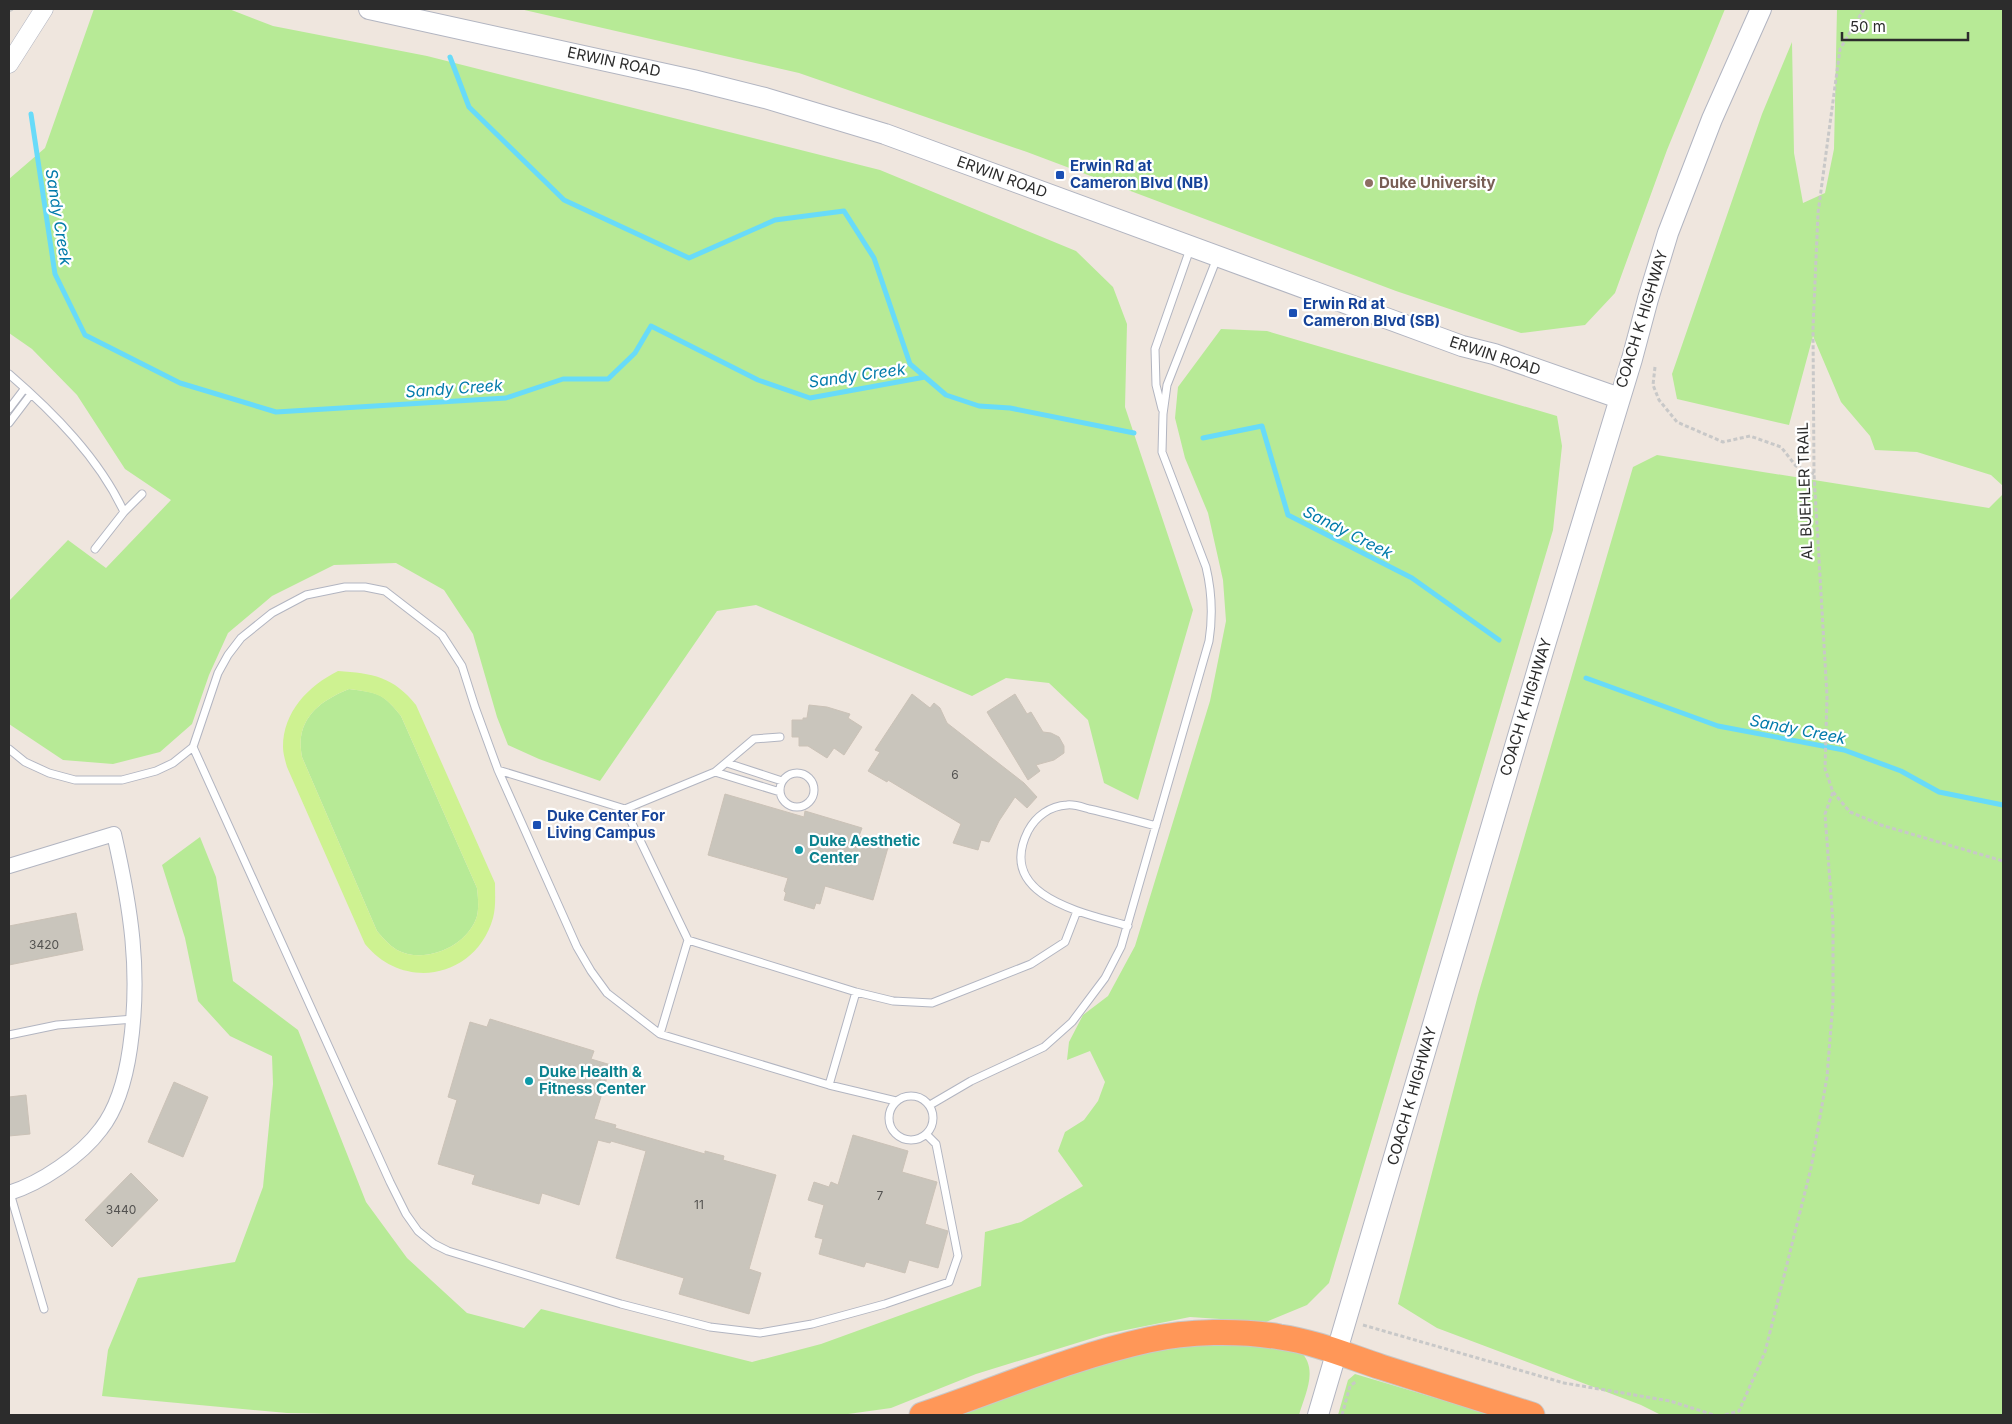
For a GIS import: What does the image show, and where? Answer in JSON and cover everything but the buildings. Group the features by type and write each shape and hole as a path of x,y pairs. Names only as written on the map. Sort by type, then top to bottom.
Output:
{"highway":[{"path":"922,1415 1117,1348 1182,1334 1266,1335 1306,1342 1532,1415"}],"main road":[{"name":"ERWIN ROAD","path":"369,9 656,71 765,98 885,134 1462,346 1494,354 1619,398"},
{"name":"COACH K HIGHWAY","path":"1318,1415 1668,233 1712,119 1761,9"}],"street":[{"path":"9,64 44,9"},
{"path":"9,866 114,834 127,890 131,918 135,990 134,1019 127,1066 120,1093 102,1129 90,1142 56,1170 38,1181 9,1193"}],"lane":[{"path":"1163,414 1156,385 1155,349 1191,246"},
{"path":"930,1105 971,1081 1044,1047 1072,1022 1105,978 1121,948 1209,641 1212,621 1210,584 1206,567 1162,452 1163,414 1167,385 1218,256"},
{"path":"9,374 81,446 116,496 124,512"},
{"path":"9,409 25,388"},
{"path":"9,423 30,394"},
{"path":"95,548 124,512 142,494"},
{"path":"9,749 25,762 49,773 75,780 122,780 156,771 173,763 194,747 218,673 241,638 272,613 306,595 345,587 365,587 385,591 442,635 462,666 498,770 576,947 607,993 660,1034 829,1085 896,1101"},
{"path":"498,770 625,809 715,772 754,739 780,737"},
{"path":"194,747 390,1182 406,1214 418,1231 434,1244 465,1256 546,1281 710,1327 760,1333 812,1324 885,1304 949,1282 958,1256 936,1144 926,1134"},
{"path":"727,763 782,781"},
{"path":"715,772 780,792"},
{"path":"791,774 802,774 810,781 814,792 809,802 805,805 794,807 784,802 780,792 782,781 791,774"},
{"path":"1128,926 1077,911 1050,900 1039,893 1026,878 1024,871 1022,857 1024,840 1037,818 1051,807 1070,804 1156,826"},
{"path":"625,809 688,940 660,1034"},
{"path":"688,940 856,992 893,1001 932,1003 1031,964 1065,942 1077,911"},
{"path":"829,1085 856,992"},
{"path":"9,1035 57,1026 134,1019"},
{"path":"911,1095 924,1100 930,1105 933,1122 926,1134 915,1140 907,1140 894,1132 889,1122 889,1114 896,1101 911,1095"},
{"path":"9,1193 44,1309"}],"path":[{"path":"9,11 13,9"},
{"name":"AL BUEHLER TRAIL","path":"1864,9 1840,49 1818,213 1813,328 1814,474 1827,696 1825,769 1833,792 1850,812 1881,825 2003,861"},
{"path":"1655,367 1653,385 1659,400 1677,422 1723,442 1750,436 1781,447 1796,466 1814,474"},
{"path":"1725,1415 1739,1411 1765,1352 1811,1168 1827,1077 1833,1001 1832,923 1825,814 1833,792"},
{"path":"1346,1320 1564,1382 1670,1401 1714,1415"},
{"path":"1342,1415 1350,1386 1361,1378"}],"green space":[{"path":"94,9 229,9 273,26 427,56 880,170 1076,251 1113,287 1127,324 1125,407 1193,610 1138,800 1104,783 1088,720 1049,683 1006,678 972,696 756,605 717,611 600,781 539,759 508,745 497,717 473,634 444,590 396,563 334,565 272,596 228,633 209,675 192,724 160,752 113,764 63,760 9,724 9,601 68,540 106,568 171,500 125,469 77,395 32,349 9,333 9,179 45,148"},
{"name":"Duke University","path":"520,9 1725,9 1667,150 1615,293 1585,325 1521,333 1396,291 1027,152 799,73"},
{"path":"1837,9 2003,9 2003,486 1991,475 1917,452 1875,450 1870,436 1841,402 1813,336 1789,425 1677,399 1672,374 1762,114 1792,42 1794,153 1803,203 1825,193 1834,149"},
{"path":"1221,329 1267,331 1557,416 1562,446 1553,530 1329,1283 1307,1305 1266,1322 1190,1317 1106,1334 976,1374 891,1408 841,1415 380,1415 287,1413 102,1396 108,1350 138,1278 235,1262 263,1187 273,1084 272,1056 230,1036 198,1001 185,938 162,865 200,837 216,877 233,981 298,1030 366,1202 407,1258 467,1313 524,1328 541,1309 752,1362 821,1344 981,1286 985,1232 1021,1222 1083,1186 1058,1151 1065,1132 1084,1120 1098,1101 1105,1082 1090,1051 1067,1060 1069,1042 1083,1015 1108,996 1135,946 1210,701 1226,621 1223,580 1208,513 1185,458 1175,418 1178,387"},
{"path":"1657,455 1989,508 2003,494 2003,1415 1661,1415 1641,1405 1437,1328 1398,1304 1478,995 1633,467"},
{"path":"338,671 361,673 382,678 399,688 416,705 495,883 494,914 484,938 471,954 455,965 437,971 418,973 399,969 381,959 365,944 287,767 283,752 284,734 292,712 307,692","holes":["349,689 379,695 401,716 477,888 478,913 472,927 465,936 444,950 432,954 408,954 397,950 377,931 302,757 301,737 307,720 325,701"]},
{"path":"349,689 379,695 389,702 401,716 477,888 478,913 472,927 465,936 444,950 432,954 408,954 394,948 377,931 302,757 301,737 307,720 325,701"},
{"path":"1210,1340 1300,1351 1306,1358 1310,1374 1299,1415 947,1415 1118,1353"},
{"path":"1355,1374 1466,1407 1501,1415 1338,1415 1348,1380"}],"waterway":[{"path":"450,57 469,107 564,200 689,258 775,220 844,211 874,258 910,364 946,395 979,406 1010,408 1134,433"},
{"name":"Sandy Creek","path":"31,114 55,274 85,335 180,383 276,412 506,398 563,379 608,379 635,353 651,326 758,380 810,398 925,377"},
{"name":"Sandy Creek","path":"1203,438 1262,426 1288,515 1412,578 1499,640"},
{"name":"Sandy Creek","path":"1586,678 1718,726 1844,750 1901,771 1939,792 2003,805"}],"place":[{"name":"Erwin Rd at Cameron Blvd (NB)","path":"1060,175"},
{"name":"Duke University","path":"1369,183"},
{"name":"Erwin Rd at Cameron Blvd (SB)","path":"1293,313"},
{"name":"Duke Center For Living Campus","path":"537,825"},
{"name":"Duke Aesthetic Center","path":"799,850"},
{"name":"Duke Health & Fitness Center","path":"529,1081"}]}
